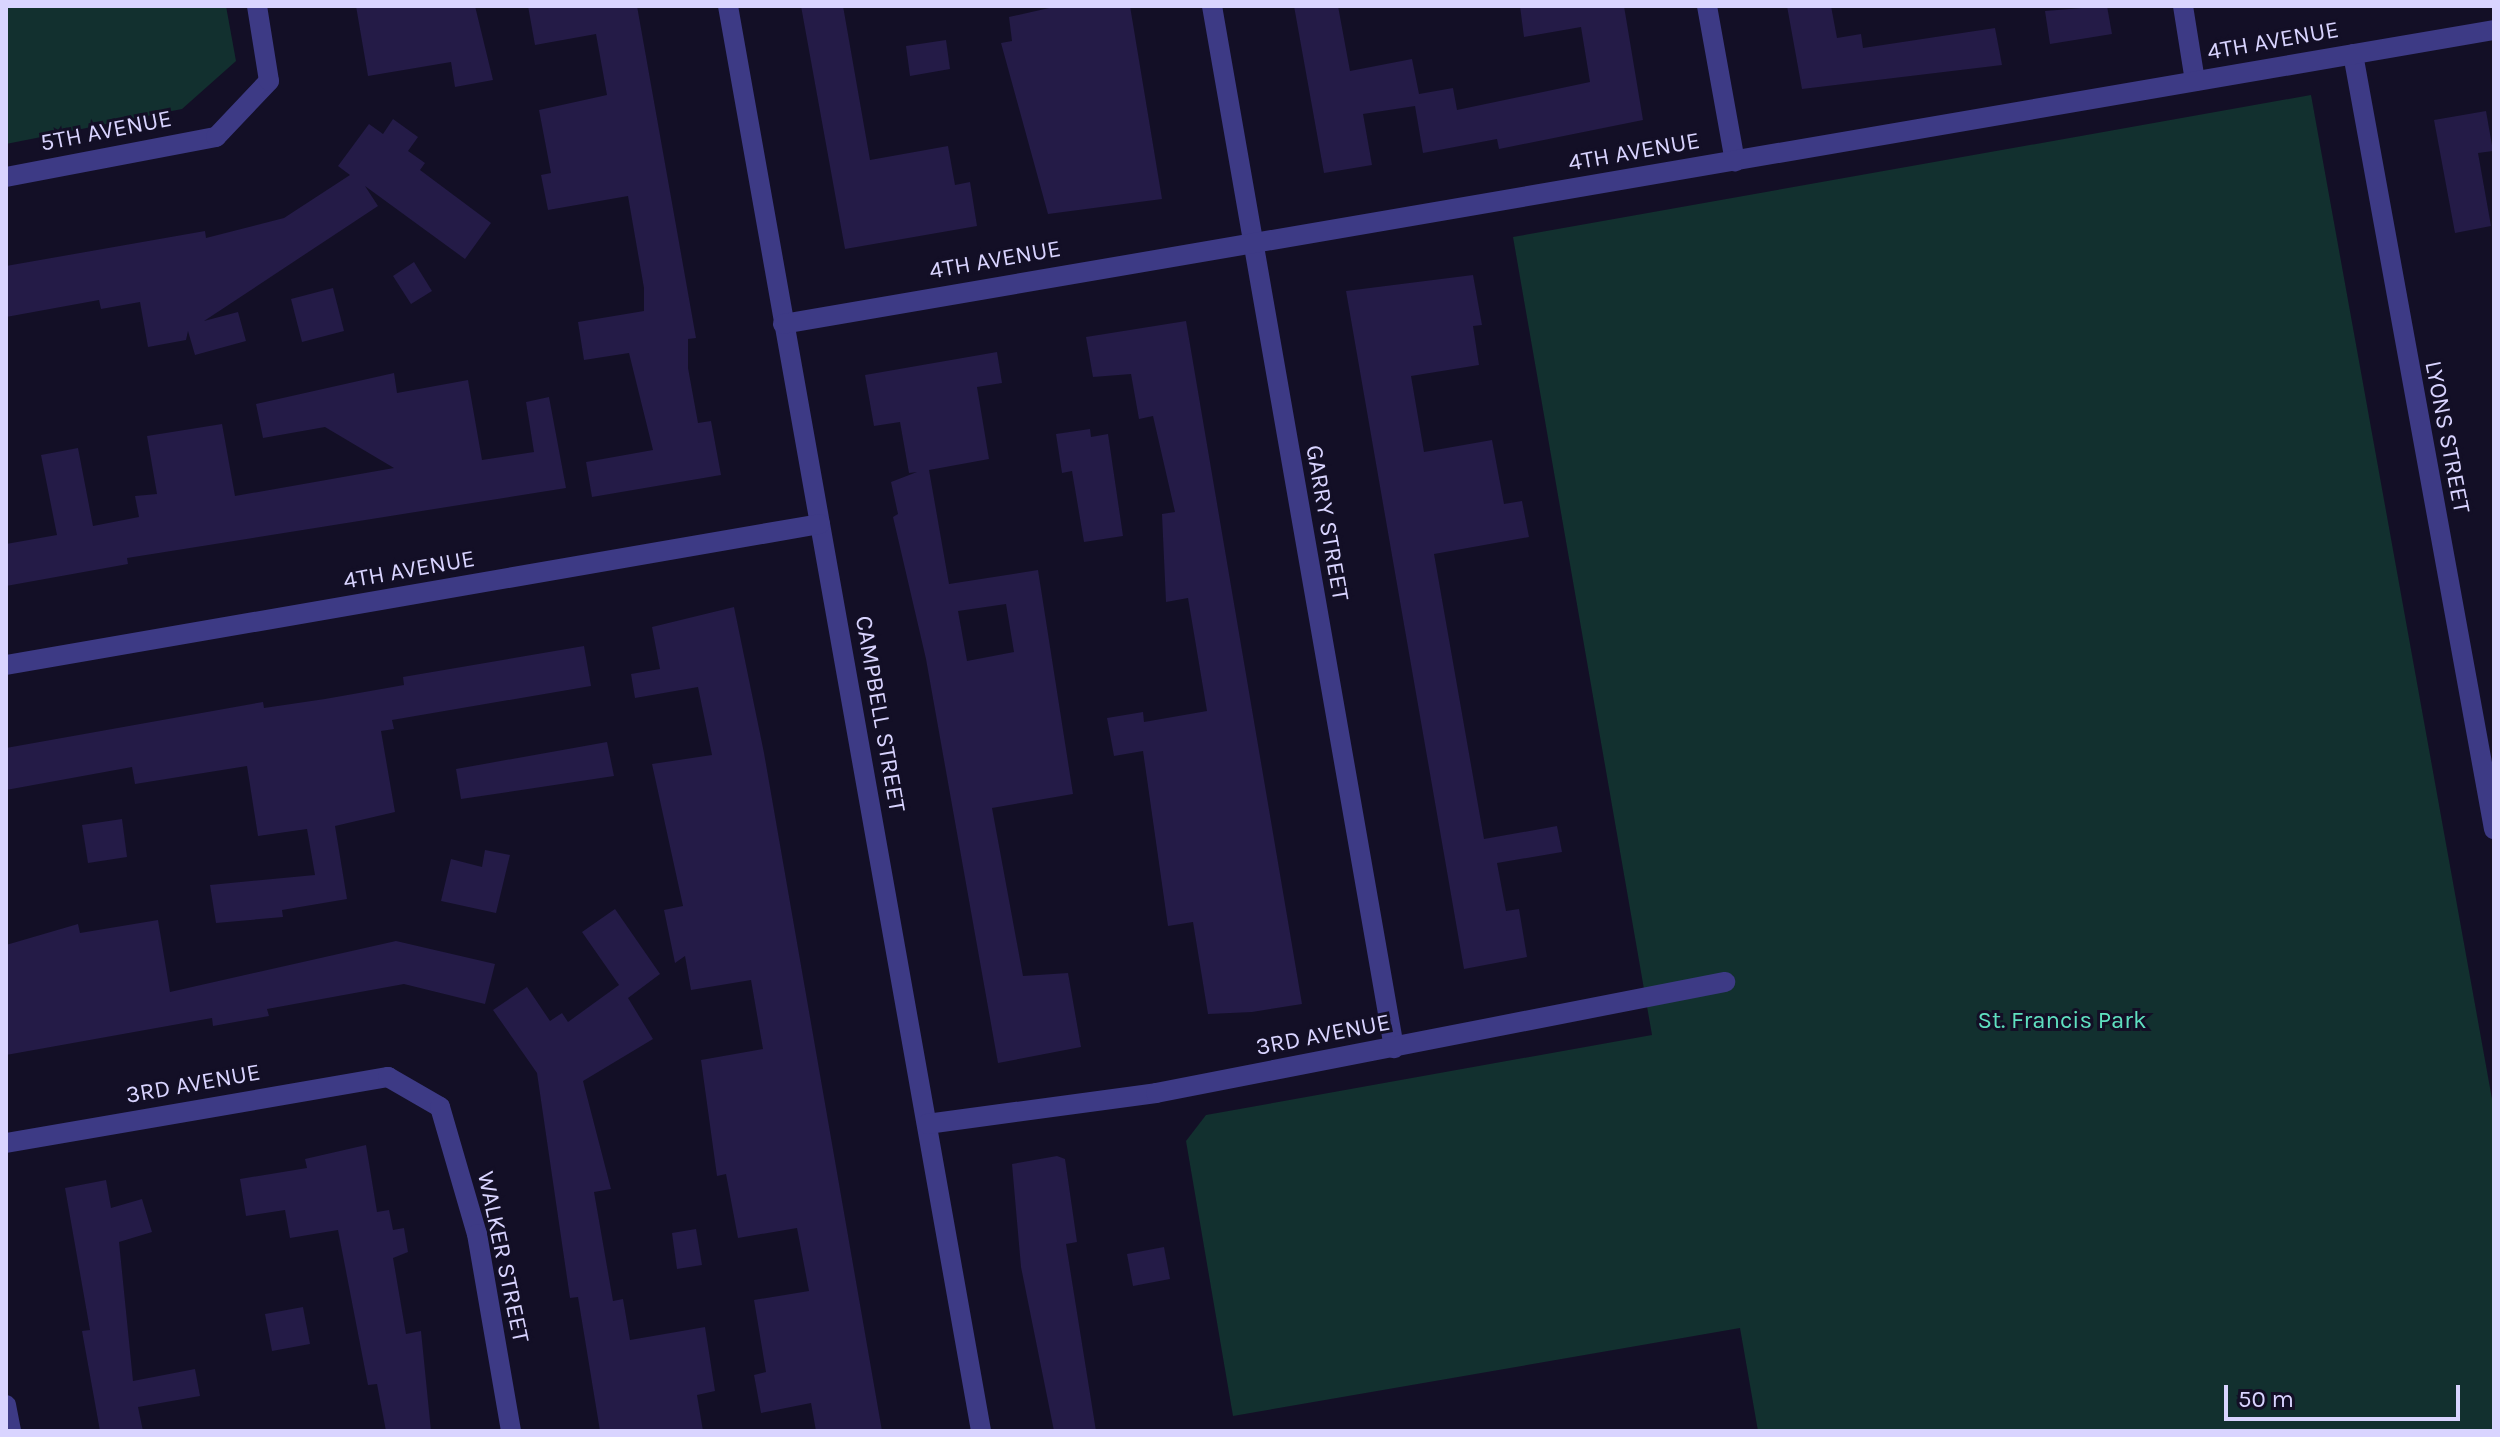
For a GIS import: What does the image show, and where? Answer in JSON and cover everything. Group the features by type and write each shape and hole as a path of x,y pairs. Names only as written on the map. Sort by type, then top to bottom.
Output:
{"street":[{"name":"5TH AVENUE","path":"6,177 216,137 269,81 257,6"},
{"name":"CAMPBELL STREET","path":"728,6 981,1431"},
{"name":"GARRY STREET","path":"1212,6 1394,1048"},
{"path":"1707,6 1735,161"},
{"path":"2183,6 2195,81"},
{"name":"4TH AVENUE","path":"783,324 2494,30"},
{"name":"LYONS STREET","path":"2353,54 2494,829"},
{"name":"4TH AVENUE","path":"6,665 820,524"},
{"name":"3RD AVENUE","path":"927,1124 1156,1093 1725,982"},
{"name":"3RD AVENUE","path":"6,1143 388,1077"},
{"name":"WALKER STREET","path":"388,1077 440,1107 477,1234 511,1431"},
{"path":"6,1405 11,1431"}],"green space":[{"path":"6,6 226,6 236,61 182,109 6,144"},
{"name":"St. Francis Park","path":"2311,95 2494,1110 2494,1431 1758,1431 1740,1328 1233,1416 1186,1141 1206,1115 1652,1035 1513,237"}],"building":[{"path":"356,6 475,6 493,80 455,87 451,62 368,76"},
{"path":"528,6 637,6 696,338 688,339 688,368 698,423 711,421 721,475 592,497 586,462 653,450 629,353 584,360 578,322 644,311 644,288 628,196 548,210 541,175 551,173 539,110 607,95 596,34 535,45"},
{"path":"801,6 843,6 870,160 948,146 955,185 970,182 977,226 845,249"},
{"path":"1058,6 1130,6 1162,199 1048,214 1001,43 1012,41 1009,17"},
{"path":"1294,6 1338,6 1350,71 1412,59 1419,94 1453,88 1457,110 1590,82 1581,27 1524,37 1520,6 1624,6 1643,120 1499,149 1497,139 1423,153 1415,106 1363,114 1372,165 1324,173"},
{"path":"1787,6 1831,6 1837,38 1861,34 1863,48 1995,28 2002,65 1802,89"},
{"path":"2107,6 2112,34 2050,44 2045,11"},
{"path":"946,40 950,69 910,76 906,46"},
{"path":"2486,111 2493,151 2478,153 2491,226 2455,233 2434,120"},
{"path":"393,119 418,137 408,151 425,163 420,170 491,223 465,259 365,186 378,206 204,321 238,312 246,341 195,355 188,331 186,340 148,347 140,302 101,309 99,300 6,317 6,266 205,231 206,238 284,218 350,175 338,166 369,124 383,134"},
{"path":"414,262 432,291 411,304 393,276"},
{"path":"1473,275 1482,325 1473,326 1479,365 1411,376 1424,452 1492,440 1504,504 1522,501 1529,537 1434,554 1484,839 1557,826 1562,852 1497,863 1506,911 1519,909 1527,957 1464,969 1346,291"},
{"path":"333,288 344,331 302,342 291,299"},
{"path":"1186,321 1302,1004 1252,1012 1208,1014 1193,922 1168,926 1143,751 1114,756 1107,718 1143,712 1144,722 1207,711 1188,598 1166,602 1162,514 1175,512 1153,416 1139,419 1131,374 1093,377 1086,337"},
{"path":"997,352 1002,383 977,387 989,459 929,470 949,584 1038,570 1073,794 992,808 1023,976 1068,973 1081,1047 998,1063 926,659 893,517 898,514 891,482 917,472 909,473 900,422 874,426 865,375","holes":["1006,604 1014,652 967,661 958,611"]},
{"path":"394,373 397,393 468,380 482,460 534,452 526,402 549,397 566,488 127,558 128,564 6,586 6,544 57,535 41,455 78,448 93,526 139,517 135,496 157,494 147,436 222,424 235,496 394,468 325,427 263,438 256,404"},
{"path":"1090,429 1091,437 1108,434 1123,536 1084,542 1072,471 1062,473 1056,434"},
{"path":"734,607 764,753 882,1431 816,1431 811,1403 761,1413 754,1375 766,1372 754,1300 809,1291 797,1228 738,1238 726,1174 717,1176 701,1060 763,1049 751,980 691,990 685,956 675,963 664,910 683,906 652,764 712,755 698,687 635,698 631,674 660,669 652,627"},
{"path":"584,646 591,686 392,720 394,729 381,731 395,812 335,826 347,899 282,910 283,917 216,923 210,885 315,875 307,829 258,836 247,766 135,784 132,767 6,790 6,748 263,702 264,708 325,699 404,685 403,677"},
{"path":"607,742 614,776 461,799 456,769"},
{"path":"122,819 127,857 88,863 82,825"},
{"path":"485,850 510,855 496,913 441,901 451,859 482,867"},
{"path":"615,909 660,974 628,998 653,1039 583,1081 611,1189 594,1192 613,1301 623,1299 630,1340 705,1327 715,1391 697,1395 703,1431 600,1431 578,1297 570,1298 537,1073 493,1010 527,987 550,1021 562,1013 568,1022 619,985 582,932"},
{"path":"158,920 170,992 396,941 495,964 485,1004 404,984 267,1009 269,1016 213,1026 212,1018 6,1055 6,945 78,924 80,933"},
{"path":"366,1145 377,1212 389,1210 393,1230 404,1228 408,1252 393,1258 406,1334 421,1331 431,1431 386,1431 377,1384 368,1385 338,1230 290,1238 285,1210 246,1216 240,1179 307,1168 305,1159"},
{"path":"1057,1156 1065,1159 1077,1242 1066,1244 1096,1431 1054,1431 1021,1267 1012,1164"},
{"path":"106,1180 111,1208 142,1199 152,1232 119,1242 133,1381 195,1369 200,1396 138,1407 143,1431 100,1431 82,1331 90,1330 65,1188"},
{"path":"696,1229 702,1265 677,1269 672,1233"},
{"path":"1164,1247 1170,1279 1133,1286 1127,1254"},
{"path":"303,1307 310,1344 272,1351 265,1314"}]}
